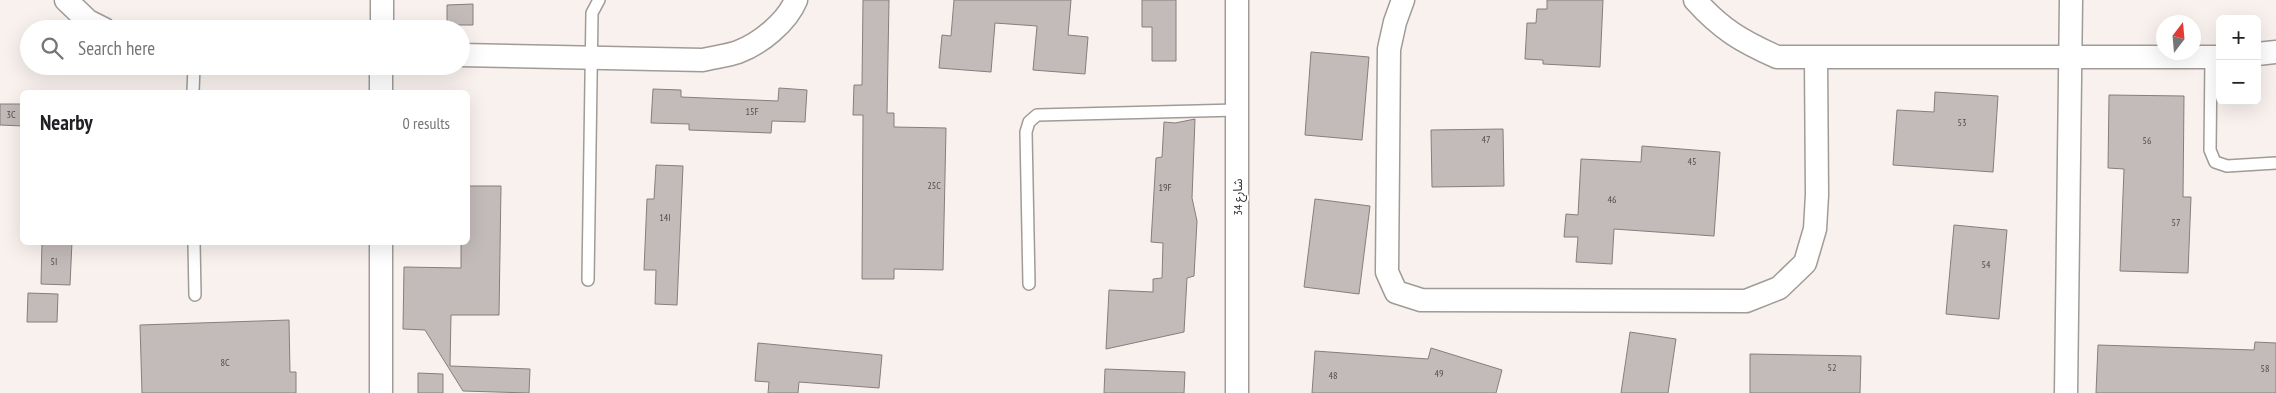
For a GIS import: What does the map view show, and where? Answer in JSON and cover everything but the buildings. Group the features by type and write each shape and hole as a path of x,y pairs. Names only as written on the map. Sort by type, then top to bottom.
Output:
{"street":[{"path":"66,0 87,20"},
{"path":"382,0 382,20"},
{"path":"470,55 592,56 703,60 738,52 770,34 796,0"},
{"name":"شارع 34","path":"1237,0 1237,393"},
{"path":"1403,0 1395,22 1389,49 1387,272 1396,292 1421,300 1746,301 1779,288 1804,263 1815,230 1817,195 1816,58"},
{"path":"1694,0 1714,20 1744,42 1777,57 2215,57"},
{"path":"2066,393 2071,0"},
{"path":"2261,54 2276,52"},
{"path":"381,75 381,90"},
{"path":"381,245 381,393"}],"lane":[{"path":"588,280 592,12 600,0"},
{"path":"2215,57 2210,150 2215,162 2227,166 2276,164"},
{"path":"193,90 194,75"},
{"path":"1029,284 1026,132 1029,122 1037,115 1237,110"},
{"path":"194,245 195,295"}]}
